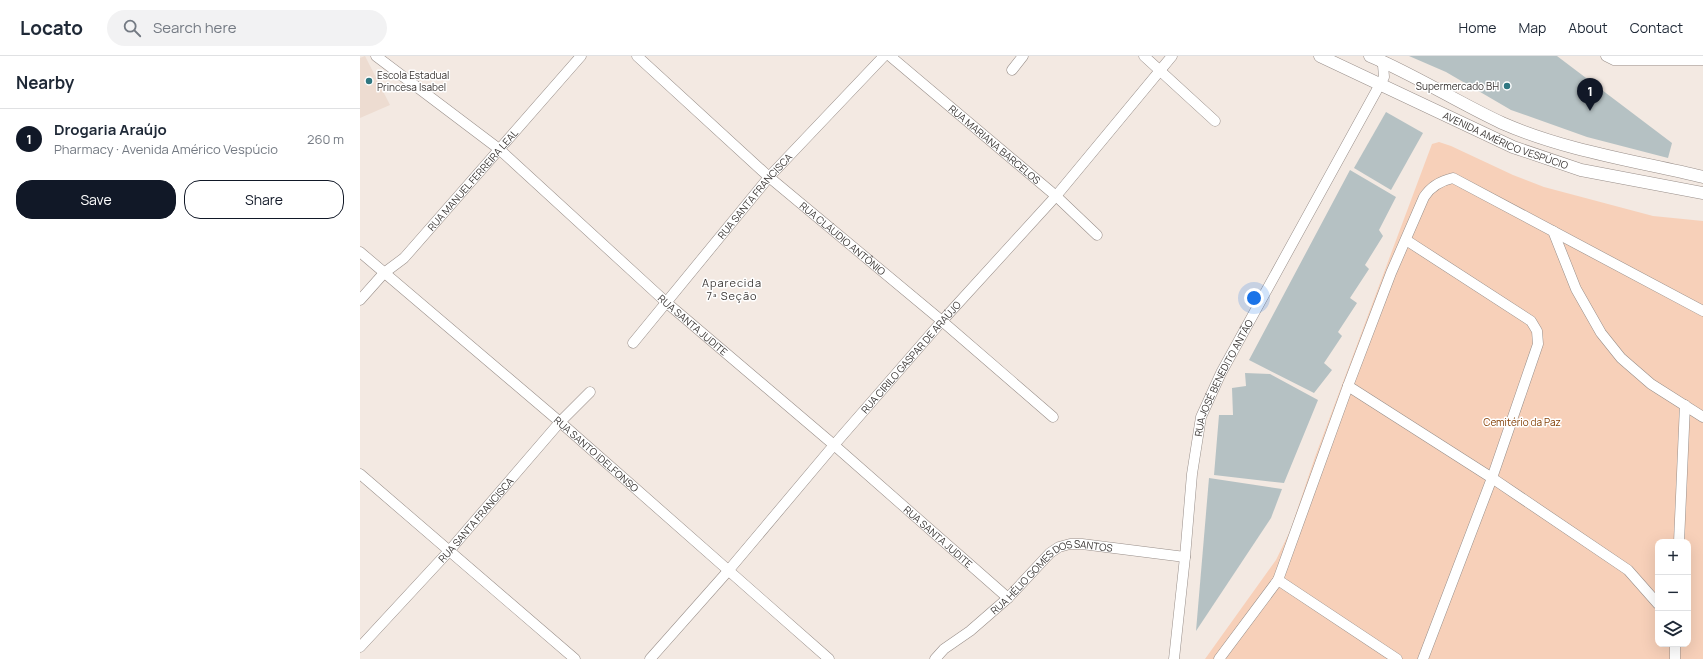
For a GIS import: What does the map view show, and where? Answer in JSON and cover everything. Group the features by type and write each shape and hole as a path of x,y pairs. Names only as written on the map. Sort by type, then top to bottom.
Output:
{"main road":[{"name":"AVENIDA AMÉRICO VESPÚCIO","path":"1320,56 1513,147 1581,170 1703,193"},
{"name":"AVENIDA AMÉRICO VESPÚCIO","path":"1375,58 1502,123 1534,135 1585,152 1641,163 1703,178"}],"street":[{"name":"RUA SANTA JUDITE","path":"376,56 499,149 667,303 834,444 1008,598"},
{"name":"RUA MANUEL FERREIRA LEAL","path":"360,300 384,272 404,258 581,56"},
{"name":"RUA CLÁUDIO ANTÔNIO","path":"637,56 769,177 942,321 1053,417"},
{"name":"RUA SANTA FRANCISCA","path":"633,343 769,177 884,56"},
{"name":"RUA MARIANA BARCELOS","path":"890,56 1056,196 1097,235"},
{"path":"1012,70 1023,56"},
{"path":"1144,56 1160,69 1215,121"},
{"name":"RUA CIRILO GASPAR DE ARAÚJO","path":"650,659 728,571 834,444 942,321 1056,196 1172,56"},
{"path":"1606,56 1614,60 1703,60"},
{"name":"RUA JOSÉ BENEDITO ANTÃO","path":"1174,659 1192,474 1201,417 1221,373 1384,77 1385,72 1375,58"},
{"path":"1219,659 1278,580 1348,386 1391,273 1430,188 1452,178 1703,312"},
{"path":"1553,231 1576,289 1601,333 1621,358 1650,384 1703,417"},
{"path":"1406,240 1531,321 1537,331 1538,344 1492,478 1423,659"},
{"name":"RUA SANTO IDELFONSO","path":"360,252 560,422 829,659"},
{"path":"1348,386 1492,478 1628,570 1655,601"},
{"name":"RUA SANTA FRANCISCA","path":"360,647 449,551 560,422 590,392"},
{"path":"1679,539 1685,405"},
{"path":"360,474 575,659"},
{"name":"RUA HÉLIO GOMES DOS SANTOS","path":"935,659 944,649 970,631 1008,598 1050,553 1059,547 1070,544 1185,557"},
{"path":"1278,580 1397,659"},
{"path":"1675,647 1675,659"}],"shaded area":[{"name":"Escola Estadual Princesa Isabel","path":"365,56 390,105 360,118 360,58"}],"green space":[{"name":"Cemitério da Paz","path":"1439,142 1451,146 1513,175 1544,187 1653,216 1703,221 1703,659 1205,659 1276,560 1290,531 1315,457 1432,144"}],"building":[{"path":"1409,56 1557,56 1672,143 1668,158 1587,137 1511,110 1446,72"},
{"path":"1386,112 1423,133 1391,190 1354,168"},
{"path":"1350,170 1396,197 1379,230 1383,236 1365,265 1369,269 1350,298 1357,303 1338,332 1342,336 1324,363 1332,370 1314,393 1249,360"},
{"path":"1245,373 1270,374 1318,400 1284,483 1214,475 1219,415 1233,415 1232,388 1246,386"},
{"path":"1209,478 1282,489 1271,518 1196,631"}],"place":[{"name":"Escola Estadual Princesa Isabel","path":"369,81"},
{"name":"Supermercado BH","path":"1507,86"},
{"name":"Drogaria Araújo","path":"1590,111"}],"district":[{"name":"Aparecida 7ª Seção","path":"732,289"}]}
